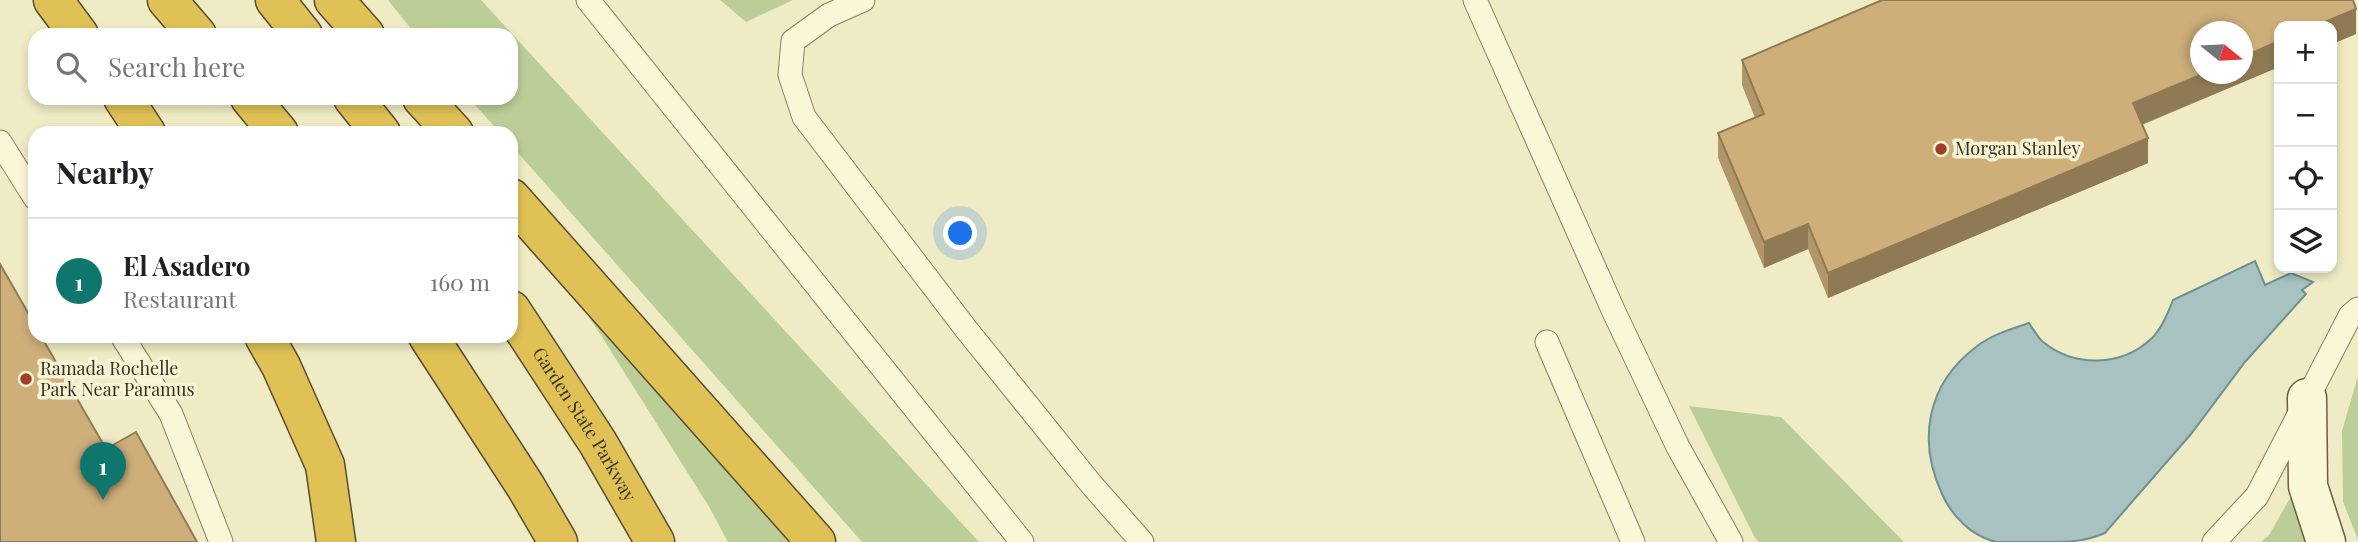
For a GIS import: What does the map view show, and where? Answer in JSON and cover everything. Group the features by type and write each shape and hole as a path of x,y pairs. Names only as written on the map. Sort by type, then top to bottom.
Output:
{"highway":[{"path":"52,0 74,28"},
{"path":"167,0 191,28"},
{"path":"275,0 297,28"},
{"path":"334,0 359,28"},
{"path":"128,105 141,126"},
{"path":"256,105 273,126"},
{"path":"359,105 375,126"},
{"path":"428,105 448,126"},
{"path":"518,206 816,542"},
{"name":"Garden State Parkway","path":"518,321 598,443 654,542"},
{"path":"268,343 325,465 336,542"},
{"path":"433,343 526,487 558,542"}],"main road":[{"path":"2307,398 2308,486 2326,542"}],"lane":[{"path":"588,0 1022,542"},
{"path":"863,0 829,15 793,41 790,75 804,117 966,329 1091,484 1142,542"},
{"path":"1475,0 1614,312 1678,447 1731,542"},
{"path":"0,142 28,187"},
{"path":"2214,542 2257,496 2350,316 2358,309"},
{"path":"1547,342 1633,542"},
{"path":"126,343 171,414 221,542"}],"green space":[{"path":"388,0 481,0 507,28 410,28"},
{"path":"720,0 793,0 746,22"},
{"path":"518,40 979,542 862,542 518,153 518,126 494,126 475,105 518,105"},
{"path":"583,307 798,542 728,542 708,505"},
{"path":"2358,376 2358,540 2343,502 2342,431"},
{"path":"1689,406 1781,417 1904,542 1759,542"},
{"path":"2293,493 2315,542 2261,542 2269,535"}],"water":[{"path":"2255,261 2265,285 2291,273 2313,282 2302,290 2306,294 2245,362 2191,434 2105,533 2068,542 1996,542 1978,535 1957,517 1946,502 1934,474 1929,434 1931,414 1937,396 1946,378 1959,362 1982,343 2029,323 2042,341 2068,356 2083,360 2112,359 2140,348 2152,338 2173,300"}],"building":[{"name":"Morgan Stanley","path":"1882,0 2353,0 2356,9 2327,21 2274,21 2274,43 2253,53 2253,21 2190,21 2190,79 2133,103 2148,138 1828,273 1808,224 1764,242 1718,133 1764,114 1742,60"},
{"path":"0,264 28,313 28,343 45,343 106,449 136,432 197,542 0,542"}],"place":[{"name":"Morgan Stanley","path":"1941,149"},
{"name":"Ramada Rochelle Park Near Paramus","path":"26,379"},
{"name":"El Asadero","path":"103,500"}]}
